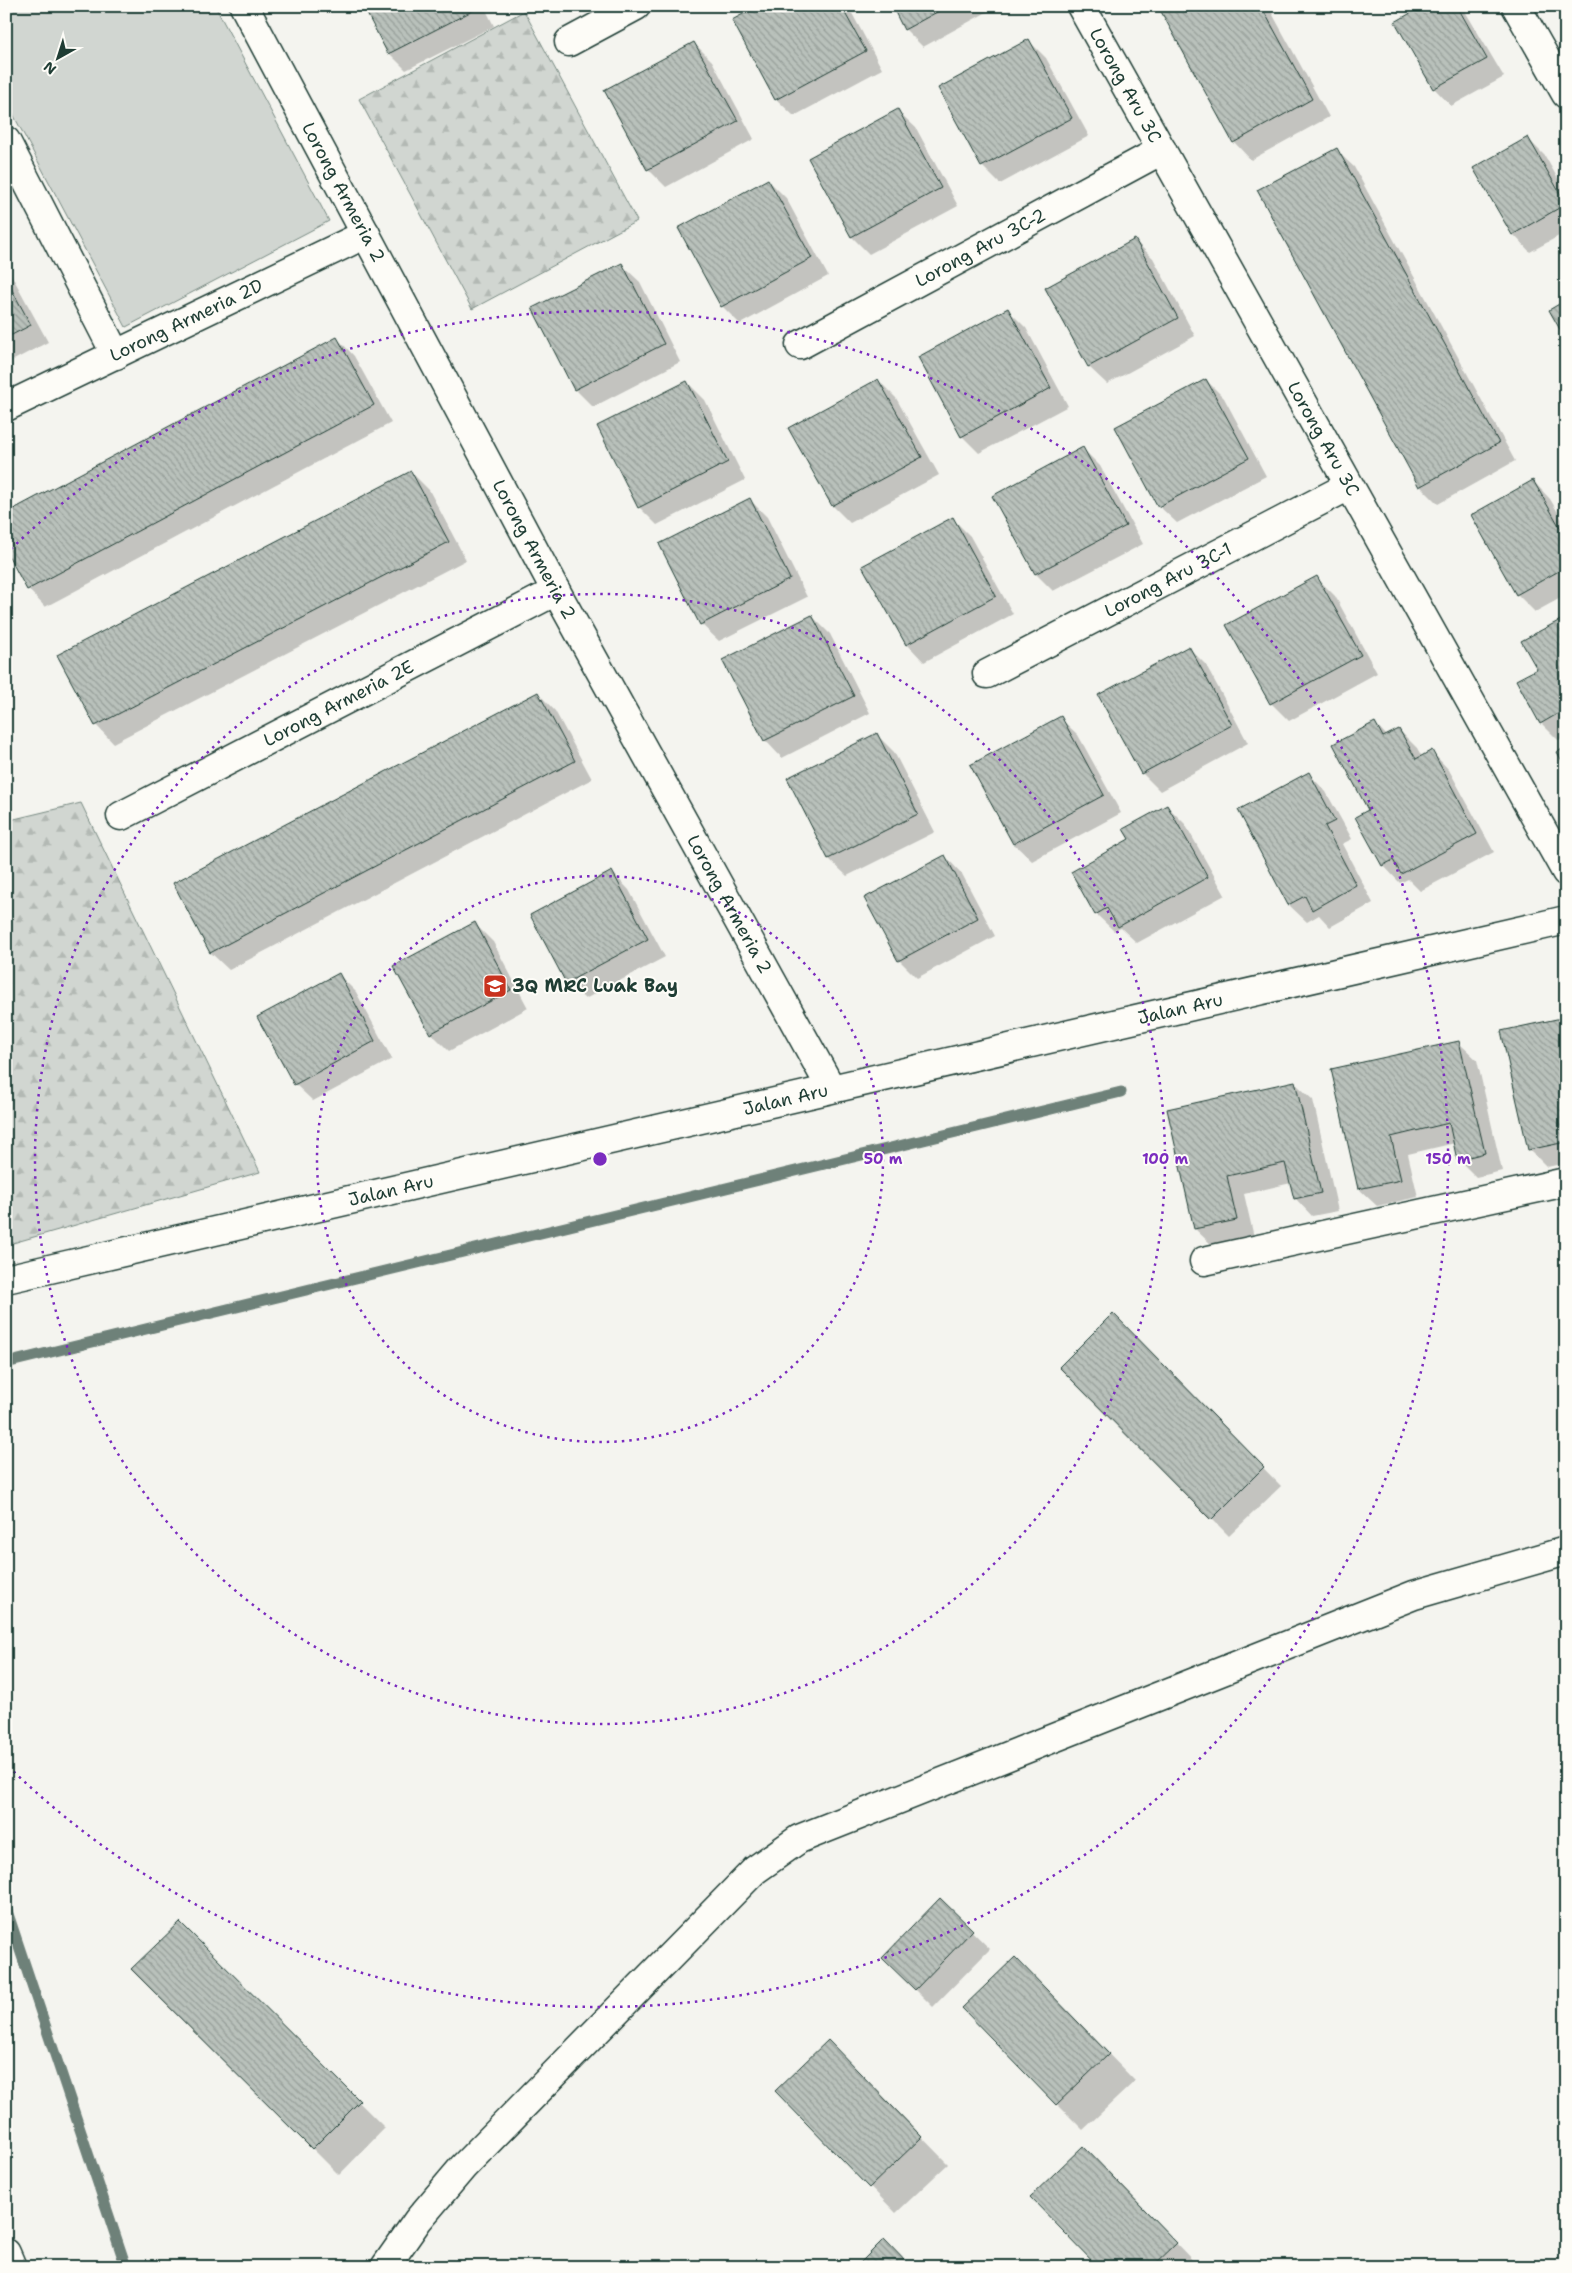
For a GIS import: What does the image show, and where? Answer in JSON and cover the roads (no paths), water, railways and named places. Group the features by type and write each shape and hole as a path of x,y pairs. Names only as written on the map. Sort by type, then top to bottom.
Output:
{"street":[{"name":"Lorong Armeria 2","path":"244,6 556,591 831,1088"},
{"path":"569,42 636,6"},
{"name":"Lorong Aru 3C","path":"1081,6 1566,872"},
{"path":"1516,6 1566,94"},
{"path":"6,141 116,355"},
{"name":"Lorong Aru 3C-2","path":"800,345 1162,150"},
{"name":"Lorong Armeria 2D","path":"6,407 366,234"},
{"name":"Lorong Aru 3C-1","path":"987,674 1349,486"},
{"name":"Lorong Armeria 2E","path":"121,816 556,591"},
{"name":"Jalan Aru","path":"6,1279 1566,920"},
{"path":"1204,1261 1566,1182"},
{"path":"385,2267 418,2220 470,2160 755,1870 799,1839 1414,1595 1566,1551"},
{"path":"6,2254 12,2267"}],"waterway":[{"path":"6,1363 1121,1092"},
{"path":"6,1908 126,2267"}],"place":[{"name":"3Q MRC Luak Bay","path":"495,986"}]}
